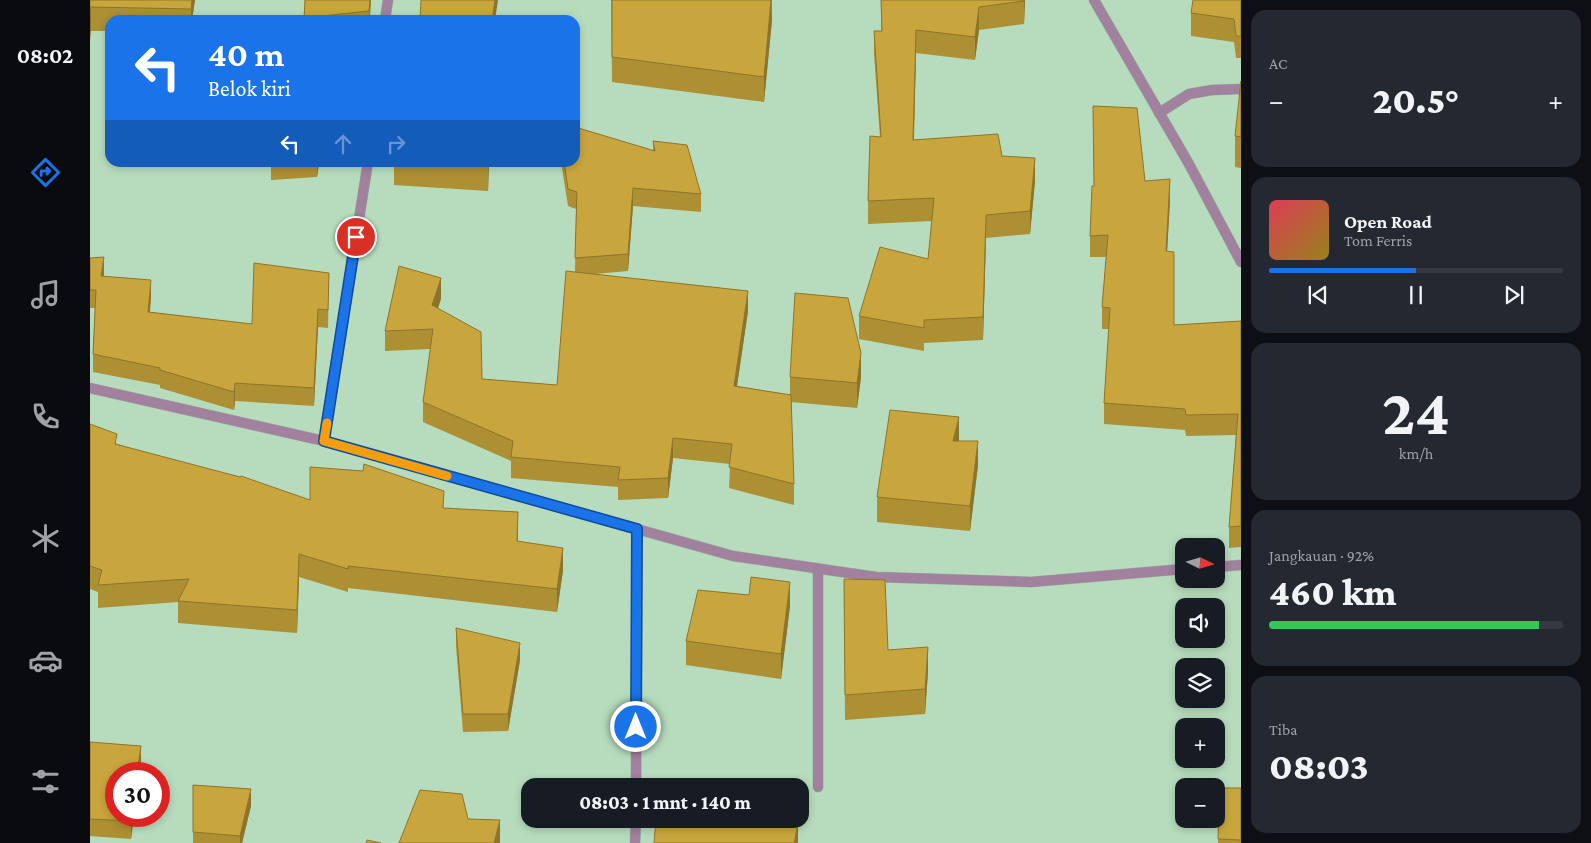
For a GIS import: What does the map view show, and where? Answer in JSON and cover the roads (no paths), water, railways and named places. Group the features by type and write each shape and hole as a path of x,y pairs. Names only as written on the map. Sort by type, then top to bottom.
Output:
{"street":[{"path":"386,15 388,0"},
{"path":"1094,0 1189,164 1241,262"},
{"path":"1159,113 1189,94 1212,90 1241,89"},
{"path":"324,441 367,167"},
{"path":"90,388 324,441 733,556 876,576 1031,582 1175,570"},
{"path":"636,778 637,529"},
{"path":"1225,566 1241,565"},
{"path":"818,568 818,787"},
{"path":"635,843 636,828"}]}
